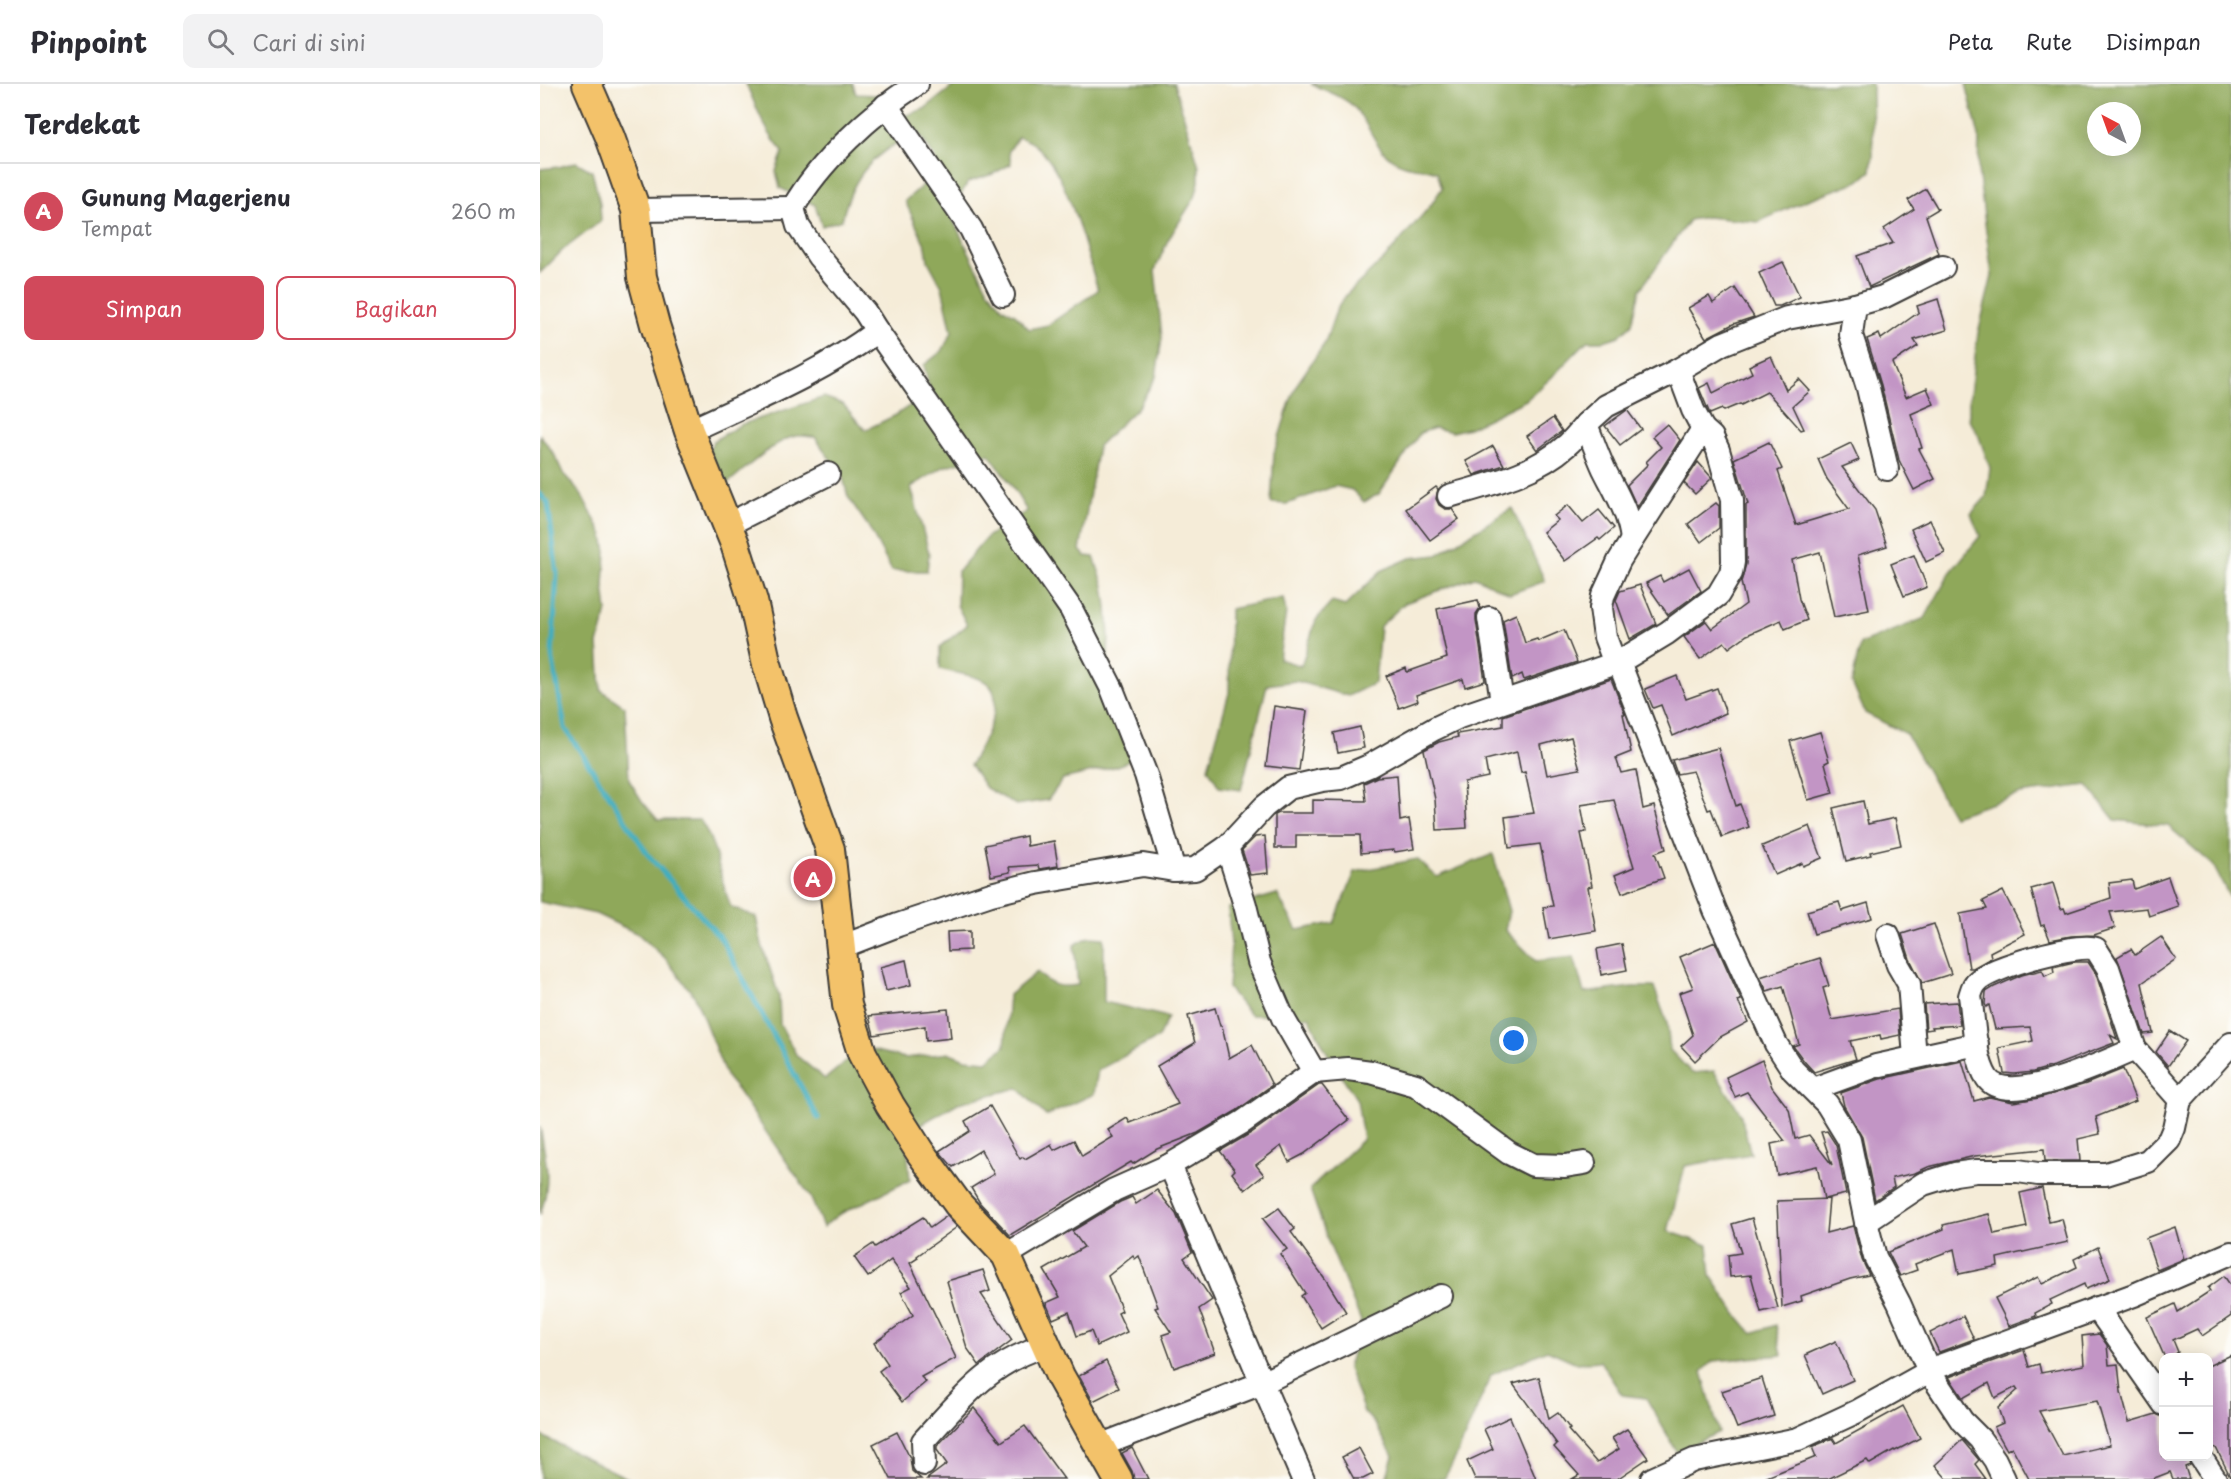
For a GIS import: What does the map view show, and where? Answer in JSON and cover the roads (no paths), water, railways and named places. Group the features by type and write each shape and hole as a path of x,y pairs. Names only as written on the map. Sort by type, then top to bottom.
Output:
{"main road":[{"path":"587,84 610,138 636,210 642,277 655,325 689,431 727,525 753,601 766,661 783,718 830,849 847,1005 862,1053 890,1105 920,1152 958,1204 1006,1256 1060,1376 1118,1479"}],"street":[{"path":"793,208 813,180 844,145 886,105 917,84"},
{"path":"886,105 971,229 1003,295"},
{"path":"636,210 793,208"},
{"path":"793,208 798,226 819,257 865,312 1071,609 1112,689 1146,775 1174,870"},
{"path":"1449,496 1518,474 1545,460 1567,446 1606,406 1678,370 1722,344 1788,318 1883,297 1943,267"},
{"path":"1855,305 1851,335 1868,388 1887,469"},
{"path":"689,431 795,381 857,346 877,331"},
{"path":"841,947 929,914 991,894 1036,883 1143,865 1174,870 1195,869 1227,847 1264,807 1288,788 1341,778 1370,766 1434,729 1502,701 1619,662 1667,633 1718,595 1731,573 1733,562 1732,500 1718,450 1712,437 1703,429 1693,410 1678,370"},
{"path":"1586,424 1601,462 1622,501 1630,524 1632,540"},
{"path":"1703,429 1632,540 1609,582 1601,608 1605,638 1611,653 1619,662 1736,960 1784,1058 1827,1104 1848,1140 1875,1257 1899,1303 1929,1371 1962,1421 1980,1439 1995,1460 2004,1479"},
{"path":"727,525 828,474"},
{"path":"1489,618 1502,701"},
{"path":"1227,847 1245,904 1259,962 1282,1018 1314,1072"},
{"path":"1888,935 1909,984 1915,1057"},
{"path":"2135,1049 2096,1067 2037,1086 1999,1088 1987,1078 1980,1063 1970,996 1977,981 2006,967 2049,954 2090,947 2096,949 2108,968 2135,1049 2180,1100"},
{"path":"1814,1089 1876,1066 1977,1044"},
{"path":"1866,1222 1923,1184 1955,1174 1976,1171 2106,1174 2148,1161 2169,1140 2180,1100 2231,1044"},
{"path":"1006,1256 1114,1190 1170,1165 1243,1122 1314,1072 1348,1069 1371,1072 1416,1085 1509,1153 1533,1165 1565,1166 1584,1163"},
{"path":"1170,1165 1303,1479"},
{"path":"1652,1479 1694,1460 1798,1439 1856,1412 1929,1371 2097,1308 2231,1253"},
{"path":"1099,1446 1262,1383 1441,1296"},
{"path":"2097,1308 2159,1398"},
{"path":"924,1464 923,1441 965,1394 988,1373 1029,1351 1046,1345"},
{"path":"2203,1461 2215,1479"}],"waterway":[{"path":"540,494 548,503 557,574 552,656 565,728 649,856 722,940 818,1118"}],"place":[{"name":"Gunung Magerjenu","path":"813,878"}]}
